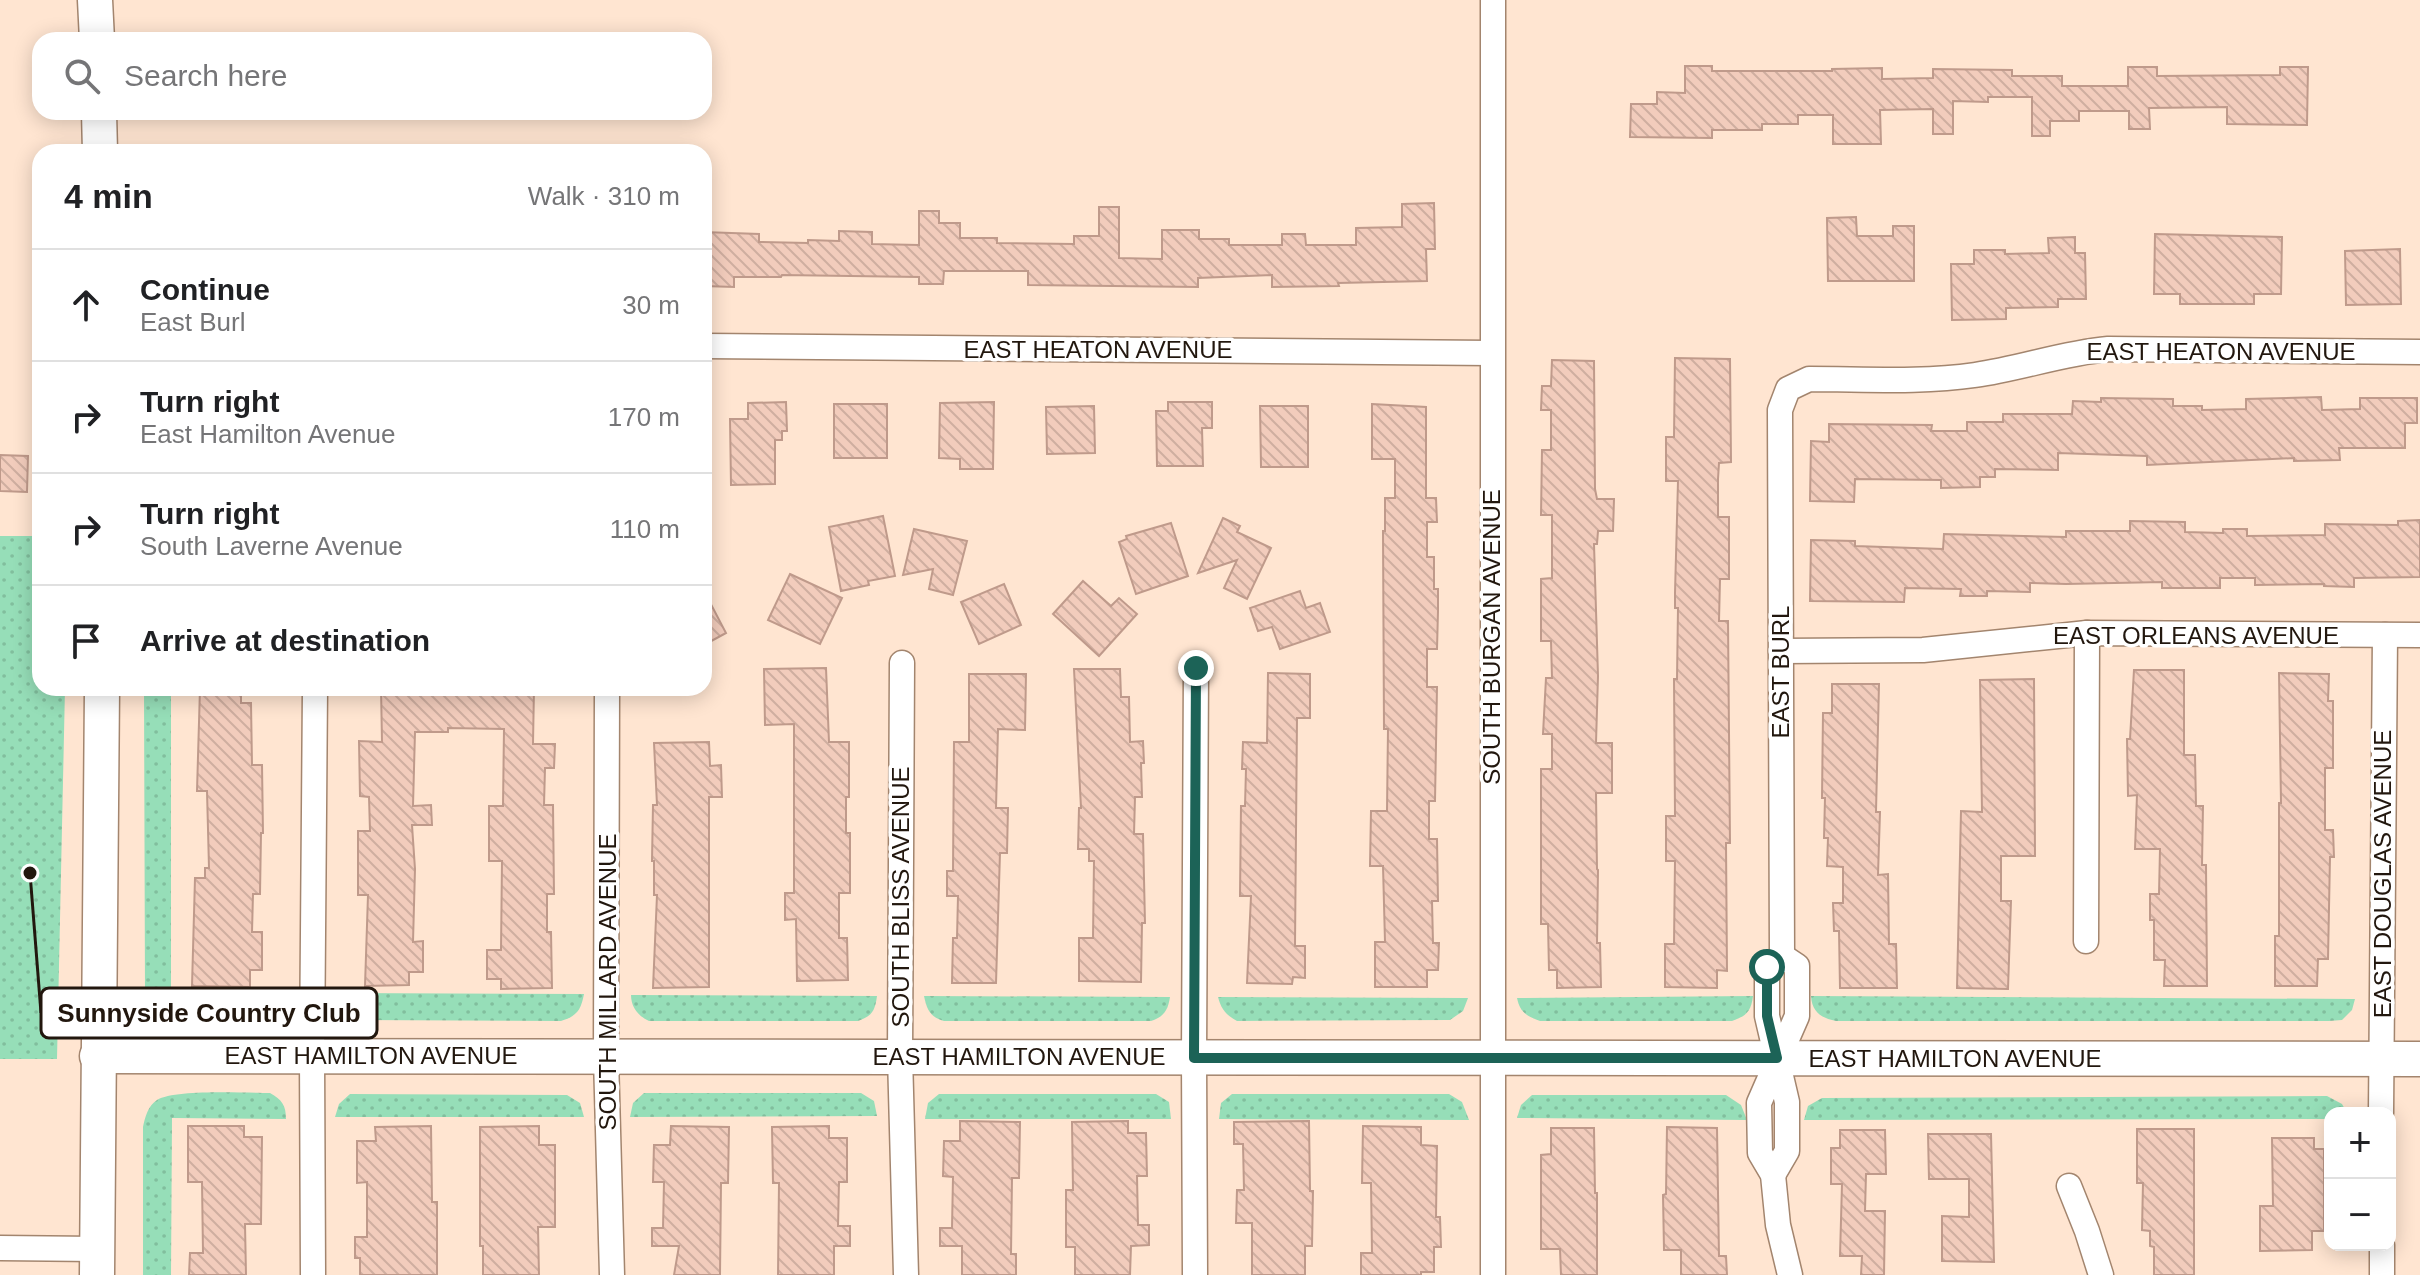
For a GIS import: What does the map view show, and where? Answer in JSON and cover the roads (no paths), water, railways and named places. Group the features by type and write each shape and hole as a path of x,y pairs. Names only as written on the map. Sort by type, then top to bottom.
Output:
{"street":[{"path":"95,0 97,32"},
{"name":"SOUTH BURGAN AVENUE","path":"1493,0 1493,1275"},
{"path":"99,120 100,144"},
{"name":"EAST HEATON AVENUE","path":"712,346 1491,353"},
{"name":"EAST HEATON AVENUE","path":"1788,389 1809,379 1966,376 2072,353 2108,349 2420,352"},
{"name":"EAST BURL","path":"1777,1058 1767,1016 1767,967 1782,956 1780,410 1788,389"},
{"path":"2086,941 2087,633"},
{"name":"EAST ORLEANS AVENUE","path":"1781,651 1947,648 2087,633 2420,635"},
{"name":"EAST DOUGLAS AVENUE","path":"2381,1107 2385,635"},
{"name":"SOUTH BLISS AVENUE","path":"902,663 900,1056 906,1275"},
{"path":"1195,1275 1196,668"},
{"path":"0,1248 97,1262 102,696"},
{"path":"313,1275 315,696"},
{"name":"SOUTH MILLARD AVENUE","path":"607,696 606,1058 612,1275"},
{"name":"EAST HAMILTON AVENUE","path":"97,1056 2420,1059"},
{"path":"1777,1058 1759,1103 1760,1153 1773,1175 1778,1225 1790,1275"},
{"path":"2069,1186 2101,1275"},
{"path":"2382,1251 2382,1275"}],"place":[{"name":"Sunnyside Country Club","path":"30,873"}]}
